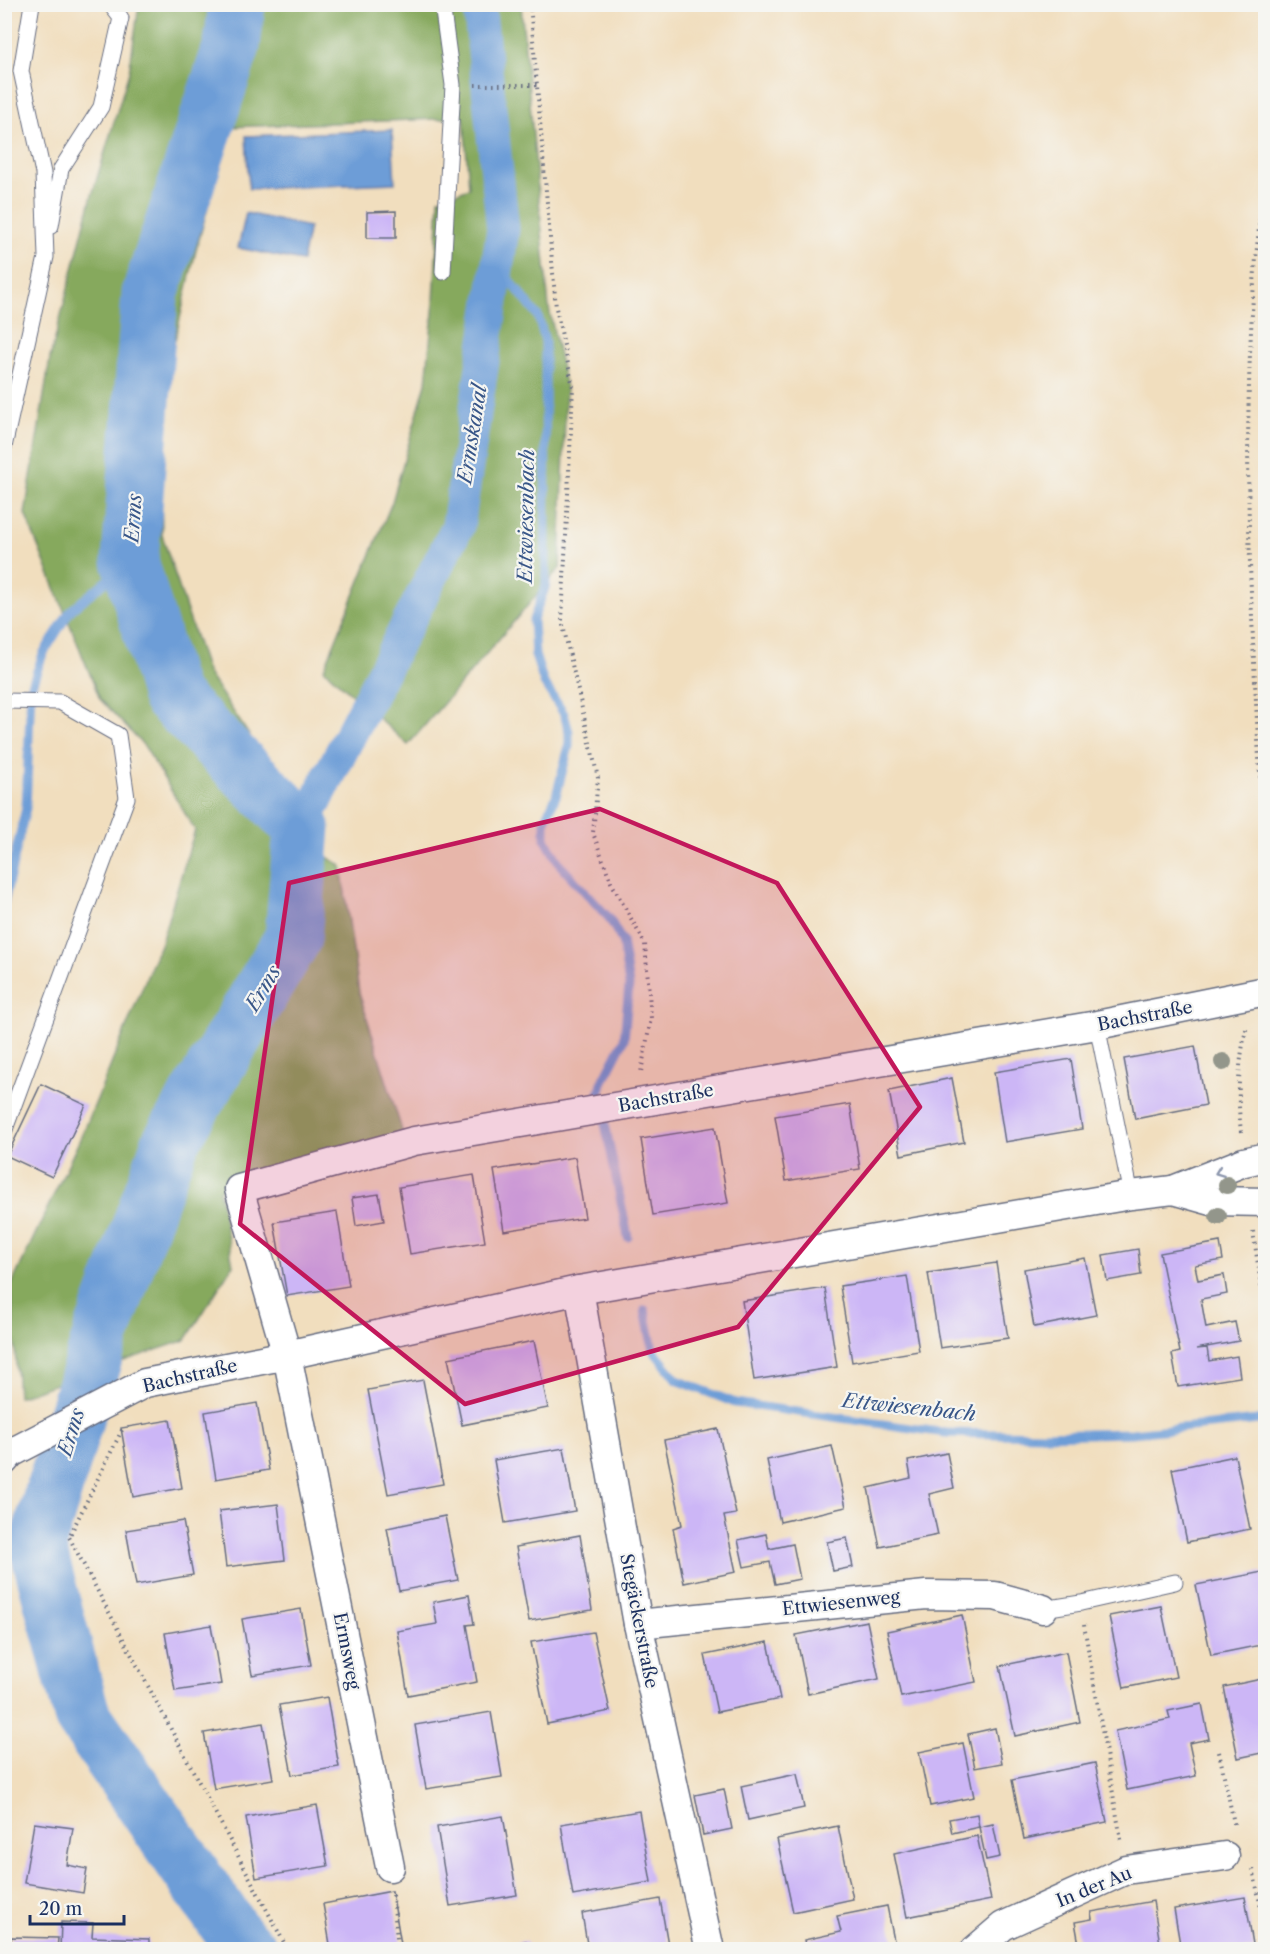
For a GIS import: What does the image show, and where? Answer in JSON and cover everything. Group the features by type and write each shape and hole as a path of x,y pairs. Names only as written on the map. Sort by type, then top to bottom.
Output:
{"street":[{"name":"Bachstraße","path":"287,1354 239,1189 414,1141 1097,1025 1260,993"},
{"name":"Bachstraße","path":"8,1457 144,1383 579,1290 1131,1195 1173,1190 1244,1162 1266,1157"},
{"name":"Bachstraße","path":"1173,1190 1212,1201 1256,1209"},
{"name":"Stegäckerstraße","path":"579,1290 638,1624 710,1950"},
{"name":"Ermsweg","path":"287,1354 390,1867"},
{"name":"Ettwiesenweg","path":"638,1624 926,1595 995,1596 1043,1610"},
{"name":"In der Au","path":"975,1950 1003,1926 1126,1870 1234,1857"}],"lane":[{"path":"32,4 21,71 43,172 46,257"},
{"path":"4,447 46,257 61,169 101,107 121,18 110,4"},
{"path":"442,4 453,85 443,272"},
{"path":"4,1132 127,798 118,735 60,702 11,701"},
{"path":"1097,1025 1131,1195"},
{"path":"1043,1610 1175,1582"}],"path":[{"path":"530,4 556,308 573,387 562,621 598,778 593,832 611,882 645,944 651,1018 630,1104"},
{"path":"453,85 537,85"},
{"path":"1266,171 1253,295 1247,425 1247,497 1266,893"},
{"path":"1242,1137 1238,1102 1239,1072 1244,1035 1260,993"},
{"path":"1256,1209 1266,1318"},
{"path":"144,1383 69,1537 288,1950"},
{"path":"1081,1603 1126,1870"},
{"path":"1219,1752 1234,1857 1251,1859 1266,1933"},
{"path":"390,1867 398,1950"}],"highlighted area":[{"path":"600,809 777,883 920,1107 738,1327 465,1404 240,1224 289,883"}],"green space":[{"path":"139,5 521,5 549,308 566,388 560,568 408,745 324,669 392,502 426,383 434,302 439,199 469,188 464,118 230,127 196,250 159,408 162,535 207,672 267,762 257,817 341,865 359,992 404,1137 219,1190 233,1265 186,1340 18,1397 11,1286 86,1126 161,942 195,830 145,747 100,699 25,514 50,358 92,195 129,72"}],"water":[{"path":"392,130 395,183 249,189 246,136"},
{"path":"246,213 309,227 302,261 238,248"}],"building":[{"path":"396,211 396,238 367,238 367,212"},
{"path":"1195,1046 1206,1105 1135,1119 1124,1059"},
{"path":"1071,1059 1082,1129 1005,1142 994,1072"},
{"path":"952,1078 964,1142 901,1155 889,1091"},
{"path":"41,1084 86,1105 52,1177 7,1156"},
{"path":"850,1104 860,1169 786,1181 775,1116"},
{"path":"715,1127 728,1203 653,1215 641,1139"},
{"path":"575,1157 585,1218 504,1231 494,1170"},
{"path":"474,1175 485,1242 410,1254 399,1187"},
{"path":"379,1194 384,1221 356,1226 352,1198"},
{"path":"337,1212 349,1286 287,1296 274,1222"},
{"path":"1220,1242 1223,1260 1195,1265 1198,1280 1224,1275 1227,1294 1201,1299 1206,1328 1235,1322 1239,1341 1196,1349 1207,1348 1209,1361 1237,1356 1240,1377 1178,1387 1172,1354 1180,1352 1160,1253"},
{"path":"1138,1249 1141,1275 1107,1281 1103,1255"},
{"path":"1085,1258 1096,1315 1034,1327 1024,1269"},
{"path":"996,1263 1008,1338 940,1348 928,1273"},
{"path":"907,1276 919,1351 852,1362 840,1286"},
{"path":"825,1288 837,1367 754,1380 742,1301"},
{"path":"534,1341 548,1408 462,1425 448,1358"},
{"path":"423,1380 443,1484 388,1494 368,1390"},
{"path":"257,1403 269,1470 216,1479 205,1412"},
{"path":"170,1420 182,1488 133,1497 121,1428"},
{"path":"718,1429 736,1514 724,1516 736,1572 684,1583 673,1528 682,1525 664,1440"},
{"path":"832,1446 846,1507 780,1522 767,1460"},
{"path":"564,1448 575,1511 505,1523 494,1460"},
{"path":"947,1453 954,1488 929,1494 938,1535 880,1547 868,1488 911,1478 908,1461"},
{"path":"1235,1456 1250,1529 1187,1542 1172,1469"},
{"path":"278,1504 285,1560 226,1567 219,1511"},
{"path":"445,1516 458,1580 399,1591 387,1528"},
{"path":"183,1521 193,1575 136,1585 126,1530"},
{"path":"766,1534 769,1549 793,1544 800,1579 775,1584 770,1562 744,1567 738,1540"},
{"path":"580,1535 592,1610 529,1621 516,1547"},
{"path":"847,1538 853,1567 833,1571 827,1542"},
{"path":"1262,1572 1266,1588 1266,1644 1211,1655 1196,1585"},
{"path":"469,1595 474,1624 467,1625 477,1682 408,1695 397,1631 437,1624 433,1602"},
{"path":"1161,1606 1176,1677 1124,1688 1109,1616"},
{"path":"301,1609 311,1665 252,1675 242,1619"},
{"path":"962,1615 976,1682 901,1697 887,1631"},
{"path":"867,1621 879,1679 808,1694 796,1635"},
{"path":"211,1625 221,1684 175,1691 165,1633"},
{"path":"593,1632 610,1711 547,1724 531,1642"},
{"path":"768,1642 780,1699 717,1712 705,1655"},
{"path":"1066,1652 1080,1722 1015,1736 1000,1666"},
{"path":"1266,1678 1266,1752 1238,1758 1224,1687"},
{"path":"327,1697 339,1767 292,1775 279,1705"},
{"path":"1202,1704 1209,1739 1189,1743 1196,1776 1127,1790 1115,1731 1170,1719 1168,1711"},
{"path":"491,1712 502,1777 426,1789 415,1725"},
{"path":"263,1723 273,1779 214,1789 204,1733"},
{"path":"995,1728 1002,1763 975,1768 968,1734"},
{"path":"963,1743 974,1797 930,1806 919,1752"},
{"path":"1095,1763 1107,1822 1024,1839 1012,1780"},
{"path":"797,1774 804,1808 748,1820 741,1786"},
{"path":"724,1789 732,1829 703,1835 695,1795"},
{"path":"317,1805 328,1866 256,1878 246,1817"},
{"path":"639,1811 651,1882 573,1896 561,1824"},
{"path":"977,1814 979,1827 952,1833 949,1819"},
{"path":"503,1816 517,1895 450,1906 437,1827"},
{"path":"34,1823 73,1828 67,1865 87,1869 83,1893 24,1883"},
{"path":"993,1824 1000,1857 986,1860 979,1827"},
{"path":"838,1826 853,1899 793,1912 777,1839"},
{"path":"977,1836 991,1900 907,1917 894,1854"},
{"path":"392,1891 402,1950 331,1950 323,1904"},
{"path":"1245,1897 1254,1950 1181,1950 1174,1909"},
{"path":"660,1899 669,1950 588,1950 582,1913"},
{"path":"1153,1901 1161,1950 1080,1950 1075,1922 1092,1919 1091,1912"},
{"path":"887,1906 896,1950 806,1950 804,1940 841,1932 837,1916"},
{"path":"61,1922 93,1923 92,1937 149,1939 149,1950 60,1950"},
{"path":"11,1937 58,1938 57,1950 11,1950"},
{"path":"526,1941 528,1950 479,1950 479,1948"}],"waterway":[{"name":"Erms","path":"237,4 232,45 150,294 130,561 170,696 302,828 293,938 170,1143 100,1338 37,1545 82,1715 238,1940 249,1950"},
{"name":"Ermskanal","path":"302,828 458,526 503,229 479,4"},
{"name":"Ettwiesenbach","path":"498,265 538,316 545,341 546,585 533,620 535,655 544,683 564,714 569,732 569,746 556,796 545,821 545,839 561,866 609,918 622,941 629,985 624,1040 602,1083 599,1094 628,1237"},
{"path":"4,902 26,808 31,688 43,654 70,611 130,561"},
{"name":"Ettwiesenbach","path":"645,1310 653,1350 677,1380 735,1403 946,1433 1042,1435 1132,1433 1259,1420"}]}
